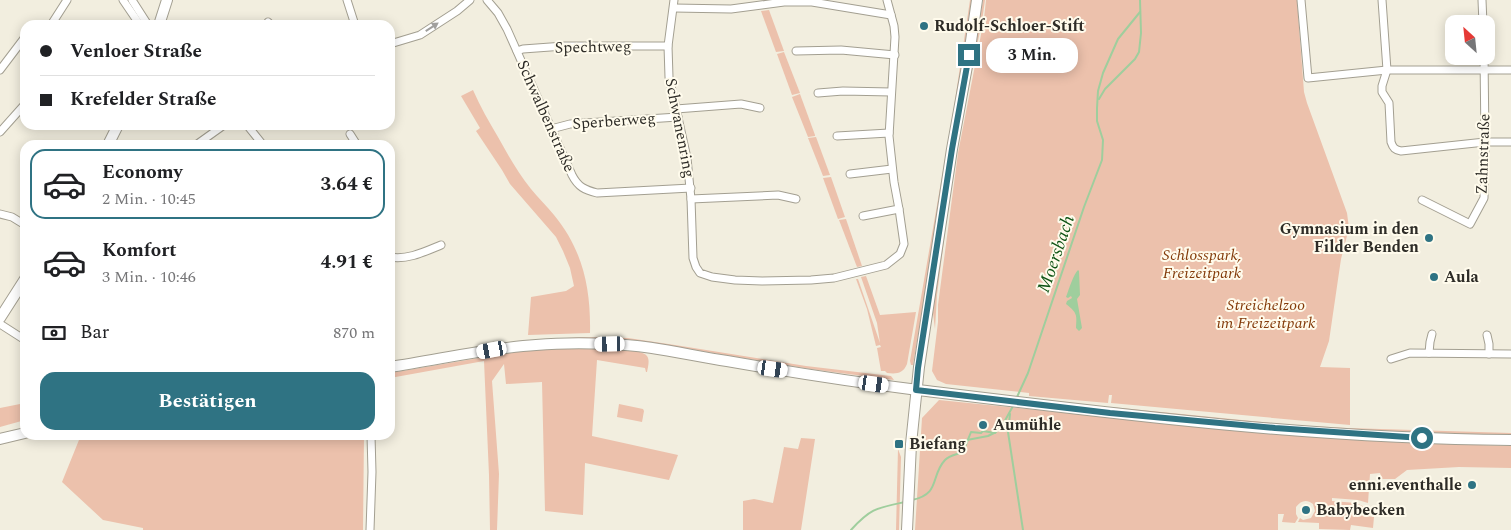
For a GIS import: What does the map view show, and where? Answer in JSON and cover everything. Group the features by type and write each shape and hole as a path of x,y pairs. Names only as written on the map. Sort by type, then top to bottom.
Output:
{"main road":[{"path":"161,20 167,0"},
{"path":"907,530 911,444 918,368 952,149 978,0"},
{"path":"0,318 20,287"},
{"path":"395,366 492,350 536,345 610,344 659,349 894,387 1087,411 1398,437 1511,440"},
{"path":"894,387 908,380 918,368"},
{"path":"0,440 20,434"}],"street":[{"path":"54,20 67,0"},
{"path":"123,0 137,20"},
{"path":"132,0 145,20"},
{"path":"347,0 353,20"},
{"path":"395,42 420,34 457,11 470,0"},
{"name":"Schwalbenstraße","path":"487,0 508,29 551,129 576,182 581,188 597,193 691,188"},
{"name":"Schwanenring","path":"674,0 668,46 669,77 687,158 691,188 693,258 696,267 705,275 735,280 792,281 834,278 886,265 900,254 904,244 900,209 892,169 889,134 895,37 887,0"},
{"path":"1301,0 1308,78 1387,70 1511,70"},
{"path":"1382,0 1387,70 1382,92 1390,103 1391,142 1393,147 1401,151 1485,142 1511,142"},
{"path":"1482,0 1483,15"},
{"path":"674,8 731,9 784,2 812,2 891,15"},
{"path":"0,70 20,44"},
{"name":"Spechtweg","path":"517,52 523,49 564,46 668,46"},
{"path":"796,51 841,50 895,55"},
{"name":"Zahnstraße","path":"1422,200 1470,224 1484,198 1485,65"},
{"path":"818,93 843,91 891,92"},
{"path":"676,109 741,104 760,108"},
{"path":"0,132 20,110"},
{"name":"Sperberweg","path":"551,129 570,124 678,117"},
{"path":"203,140 217,130"},
{"path":"251,130 259,140"},
{"path":"350,134 354,140"},
{"path":"837,136 889,134"},
{"path":"850,174 892,169"},
{"path":"691,199 778,195 796,199"},
{"path":"863,216 900,209"},
{"path":"0,214 12,217 20,222"},
{"path":"395,258 408,258 441,245"},
{"path":"0,324 20,337"},
{"path":"1429,353 1432,334"},
{"path":"1487,335 1490,344 1489,354"},
{"path":"1391,359 1410,353 1511,354"},
{"path":"370,530 371,440"}],"green space":[{"path":"970,0 972,0 963,67 913,365 911,365 910,361 954,107"},
{"path":"983,0 985,0 982,21 954,162 937,295 935,329 933,313 946,203"},
{"name":"Schlosspark, Freizeitpark","path":"986,0 1297,0 1304,92 1347,213 1349,228 1341,259 1329,341 1320,367 1350,368 1350,425 1111,403 1112,395 1109,395 1108,403 1029,396 1029,393 946,384 937,380 932,371 938,322 938,305 958,153"},
{"path":"769,10 784,51 776,52 761,11"},
{"path":"784,52 800,93 792,95 777,54"},
{"path":"473,90 517,170 564,228 572,242 587,286 590,333 528,335 531,297 566,291 574,286 570,268 556,237 510,184 476,131 480,128 461,96"},
{"path":"800,94 815,136 808,137 792,97"},
{"path":"816,137 830,175 823,176 808,138"},
{"path":"831,177 845,217 838,219 823,178"},
{"path":"846,219 862,266 857,267 839,220"},
{"path":"866,276 880,315 916,312 907,364 899,373 881,371 877,348 881,347 880,345 876,346 867,309 856,279 858,279 880,343 877,323 861,277"},
{"path":"583,337 628,338 806,366 891,376 894,380 631,341 520,343 519,341"},
{"path":"596,348 623,349 644,353 648,359 647,372 645,368 597,360 592,436 678,455 669,480 585,463 583,515 545,511 542,382 506,384 504,364 492,381 499,474 497,530 490,530 484,361 395,377 395,372 526,350"},
{"path":"939,400 1275,434 1389,442 1511,446 1511,468 1459,467 1407,470 1395,479 1382,479 1380,473 1370,474 1368,503 1358,500 1332,498 1332,501 1356,503 1367,508 1367,516 1374,517 1373,528 1351,525 1350,530 1319,529 1319,523 1298,522 1300,518 1303,520 1311,518 1315,511 1313,504 1306,501 1296,507 1298,518 1295,523 1282,522 1284,514 1278,514 1278,530 915,530 922,418"},
{"path":"20,404 20,421 0,427 0,408"},
{"path":"619,404 643,409 642,422 617,417"},
{"path":"1111,407 1292,425 1511,433 1511,435 1442,434 1295,427 1111,409"},
{"path":"801,438 815,439 801,530 743,530 743,501 754,499 773,503 784,447 798,449"},
{"path":"79,440 364,440 363,530 143,530 143,528 103,520 62,482"},
{"path":"898,449 901,457 899,530 896,530"}],"shaded area":[{"path":"1078,270 1080,295 1077,299 1082,328 1079,331 1076,328 1076,314 1066,304 1072,298 1071,296 1066,297"}],"waterway":[{"name":"Moersbach","path":"1099,99 1105,89 1135,59 1139,52 1141,33 1140,0"},
{"name":"Moersbach","path":"1017,397 1028,373 1084,207 1102,160 1103,140 1097,121 1097,108 1098,91 1103,73 1118,39 1140,12"},
{"path":"912,500 921,497 931,489 940,466 949,457 963,452 971,432 995,433 1002,426 1013,406"},
{"path":"1010,414 1008,432 1023,530"},
{"path":"967,440 994,433"},
{"path":"851,530 869,513 905,502"}],"place":[{"name":"Rudolf-Schloer-Stift","path":"924,26"},
{"name":"Gymnasium in den Filder Benden","path":"1429,238"},
{"name":"Aula","path":"1434,277"},
{"name":"Aumühle","path":"983,425"},
{"name":"Biefang","path":"899,444"},
{"name":"enni.eventhalle","path":"1472,485"},
{"name":"Babybecken","path":"1306,510"}],"route":[{"path":"969,55 952,149 916,390 1110,413 1275,428 1422,438"}],"park label":[{"name":"Streichelzoo im Freizeitpark","path":"1266,314"}]}
